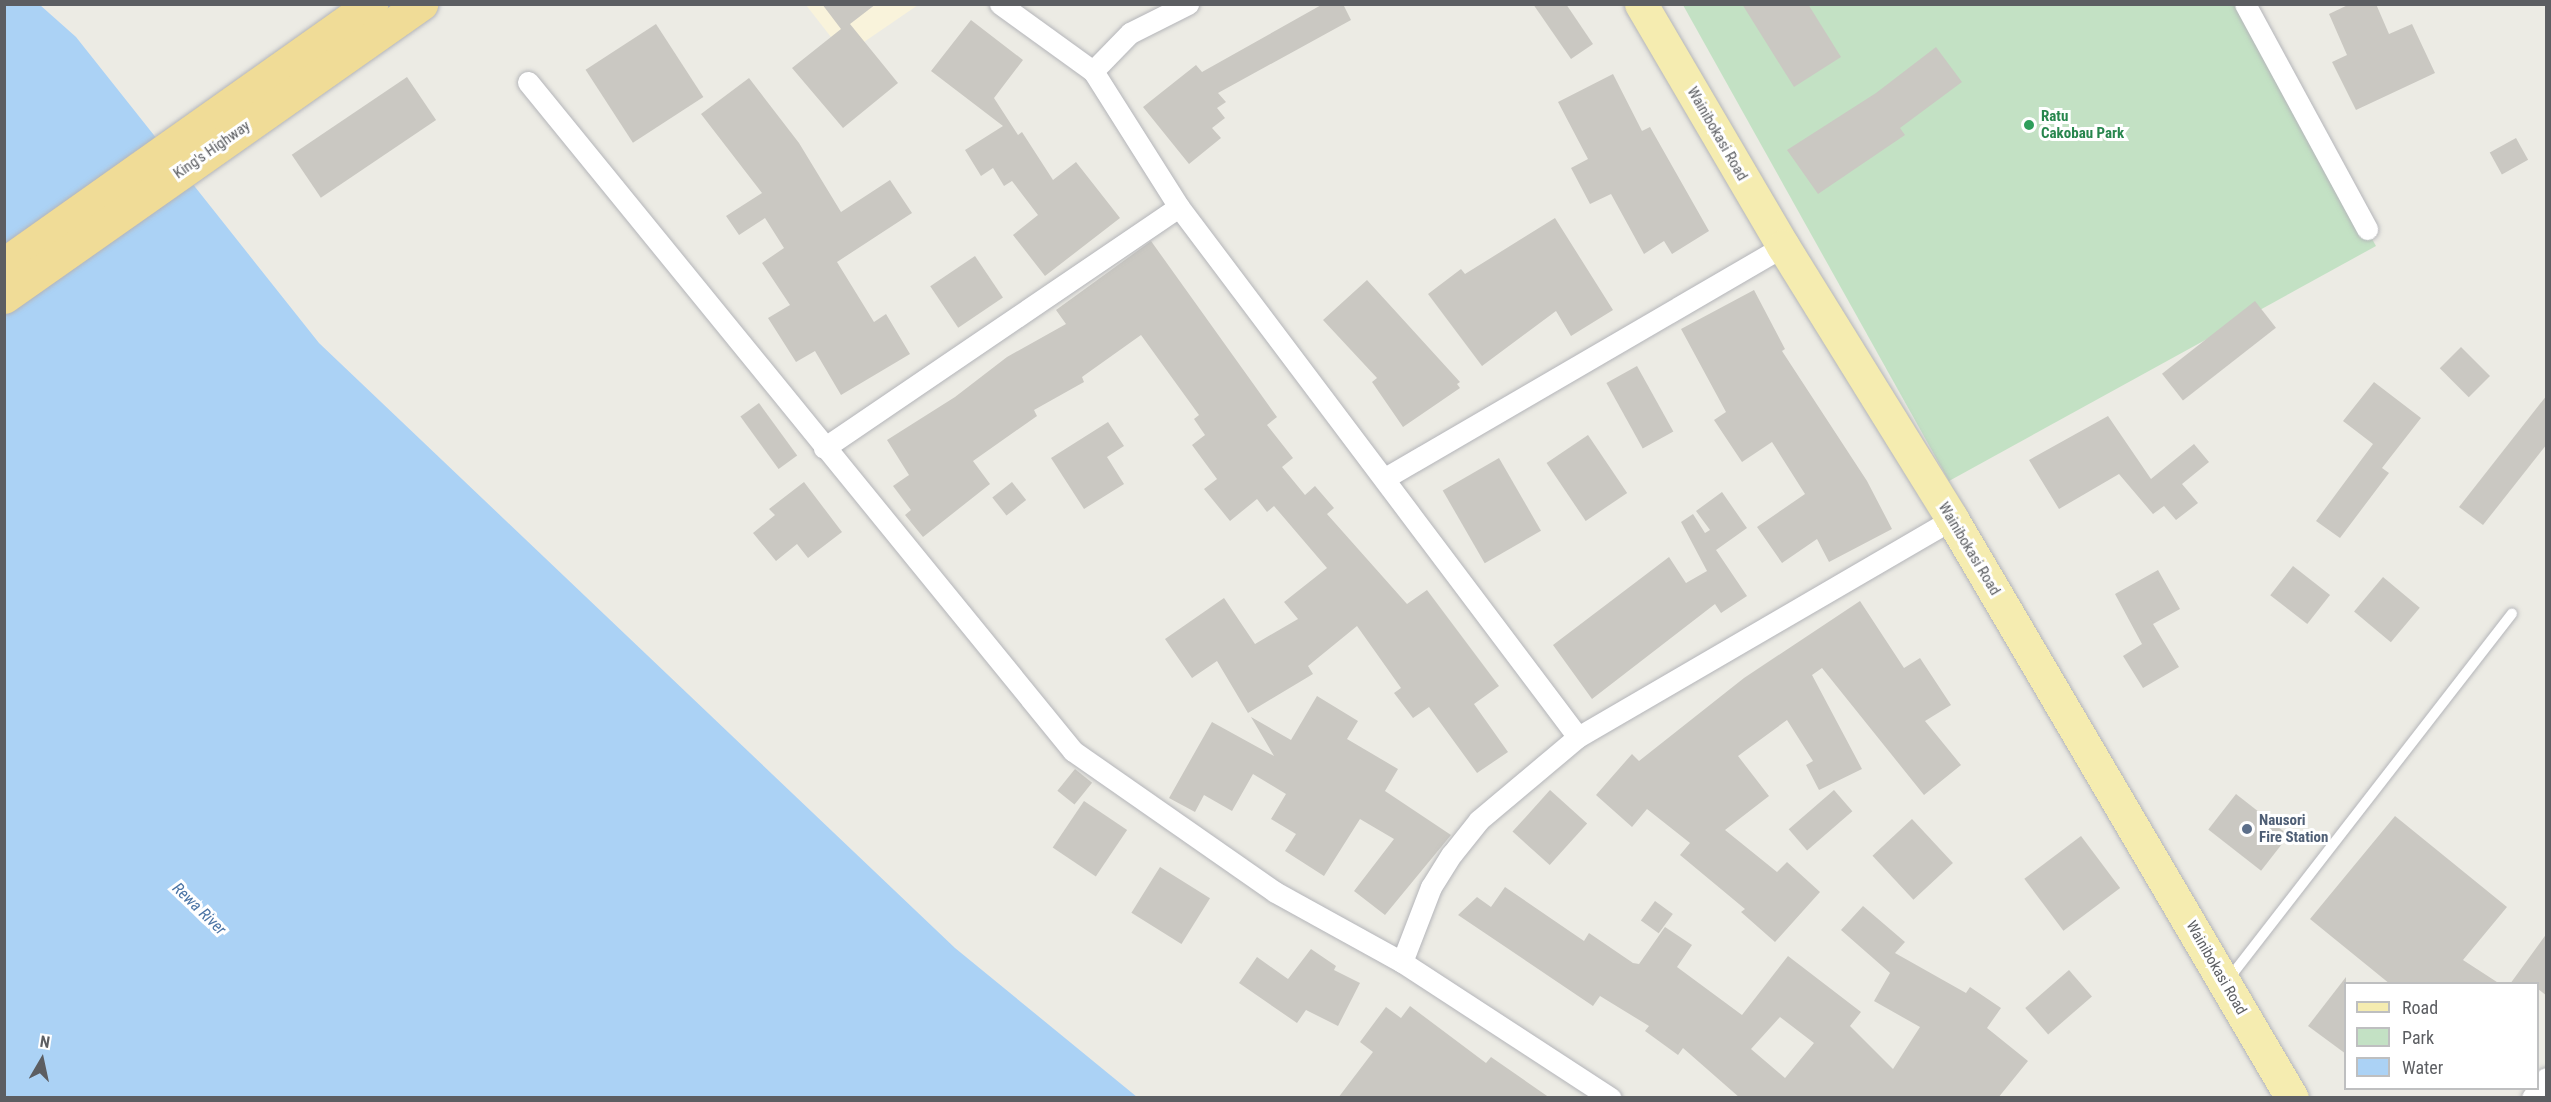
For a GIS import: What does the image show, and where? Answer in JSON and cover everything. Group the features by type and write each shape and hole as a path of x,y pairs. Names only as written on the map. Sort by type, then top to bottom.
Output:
{"highway":[{"name":"King's Highway","path":"4,297 290,79 371,4"},
{"name":"King's Highway","path":"4,264 290,79 421,4"}],"main road":[{"name":"Wainibokasi Road","path":"1641,4 1783,246 1952,519 2292,1098"}],"street":[{"path":"1000,4 1094,71 1179,207 1578,737"},
{"path":"1094,71 1131,33 1188,4"},
{"path":"2245,4 2367,229"},
{"path":"528,82 1073,751 1275,892 1402,962 1611,1098"},
{"path":"824,448 1179,207"},
{"path":"1385,478 1783,246"},
{"path":"1402,962 1423,904 1452,854 1479,820 1578,737 1952,519"}],"lane":[{"path":"2225,983 2512,614"}],"shaded area":[{"path":"806,5 918,5 845,55"}],"green space":[{"name":"Ratu Cakobau Park","path":"1683,5 2241,5 2376,246 1949,481"}],"water":[{"name":"Rewa River","path":"5,4 40,5 76,37 319,343 955,948 1137,1097 5,1098"}],"building":[{"path":"822,4 876,4 850,24 898,83 843,128 792,68 841,29"},
{"path":"1323,4 1343,4 1351,20 1218,93 1226,102 1217,108 1225,118 1212,128 1221,138 1189,164 1143,107 1196,65 1202,72"},
{"path":"1533,4 1566,4 1593,44 1571,59"},
{"path":"1742,4 1808,4 1841,57 1794,87"},
{"path":"2350,4 2376,4 2389,34 2412,24 2435,73 2356,110 2332,62 2347,55 2329,14"},
{"path":"971,20 1023,60 994,98 1018,135 1022,132 1053,180 1076,162 1120,218 1045,276 1013,235 1038,215 1012,181 1004,186 993,168 981,176 965,150 1003,126 931,71"},
{"path":"656,24 703,97 633,143 586,70"},
{"path":"1936,47 1962,82 1900,128 1905,135 1818,194 1787,150 1876,93"},
{"path":"1613,74 1642,131 1650,127 1709,231 1672,254 1664,241 1644,254 1611,194 1590,204 1571,168 1588,159 1558,102"},
{"path":"407,77 436,120 321,198 292,155"},
{"path":"749,78 799,143 841,212 890,180 912,213 837,262 874,322 886,314 910,354 841,395 815,351 796,362 768,318 790,305 762,263 784,248 765,218 739,235 726,216 762,193 701,114"},
{"path":"2516,138 2528,160 2502,174 2490,153"},
{"path":"1555,218 1613,310 1571,336 1556,311 1482,366 1428,294 1461,269 1465,274"},
{"path":"1151,241 1277,417 1267,425 1293,458 1282,467 1305,495 1315,486 1334,508 1327,514 1407,604 1427,590 1499,686 1474,704 1508,752 1477,773 1429,707 1413,718 1394,693 1401,688 1357,626 1308,666 1313,674 1248,713 1217,661 1192,678 1165,639 1224,598 1255,644 1298,619 1284,602 1327,568 1274,506 1267,512 1257,499 1230,521 1204,489 1217,479 1192,445 1205,435 1194,419 1199,415 1141,335 1082,377 1084,382 1034,410 1037,416 973,461 990,484 923,537 905,515 911,510 893,486 909,475 887,440 955,397 1007,357 1066,324 1056,310"},
{"path":"975,256 1003,297 958,328 930,286"},
{"path":"1367,280 1460,382 1457,384 1460,388 1403,427 1372,382 1377,378 1323,320"},
{"path":"1754,290 1785,349 1782,351 1867,481 1892,529 1829,562 1817,539 1782,563 1757,527 1805,494 1772,442 1742,462 1714,420 1726,412 1681,329"},
{"path":"2255,301 2276,328 2183,400 2162,374"},
{"path":"2461,347 2490,376 2469,397 2440,368"},
{"path":"1637,366 1673,432 1643,449 1606,383"},
{"path":"2374,382 2421,418 2382,468 2389,473 2340,538 2316,521 2373,444 2343,421"},
{"path":"2547,395 2547,444 2483,525 2459,507"},
{"path":"759,403 797,456 779,469 740,417"},
{"path":"2108,416 2151,479 2194,444 2209,462 2182,484 2198,503 2176,520 2164,506 2153,514 2119,474 2059,509 2029,460"},
{"path":"1108,422 1124,446 1107,457 1124,484 1084,509 1051,458"},
{"path":"1588,435 1627,493 1586,521 1547,463"},
{"path":"1499,458 1541,531 1485,563 1443,490"},
{"path":"804,482 842,532 808,558 797,544 776,561 753,533 775,515 769,509"},
{"path":"1012,482 1026,500 1006,516 992,497"},
{"path":"1722,492 1747,528 1716,550 1747,596 1721,613 1715,604 1592,699 1553,645 1669,557 1686,583 1707,571 1681,522 1693,514 1705,533 1710,530 1696,511"},
{"path":"2293,566 2330,595 2307,624 2270,595"},
{"path":"2158,570 2180,609 2153,624 2179,667 2143,688 2123,656 2142,644 2115,594"},
{"path":"2383,577 2420,608 2391,642 2354,611"},
{"path":"1860,601 1904,668 1920,658 1951,705 1925,721 1961,765 1924,795 1822,668 1812,675 1862,769 1819,790 1806,765 1813,761 1787,720 1738,756 1769,796 1725,830 1777,872 1787,862 1820,892 1775,942 1741,912 1745,909 1680,855 1690,843 1647,809 1632,827 1596,795 1632,754 1639,761 1744,678"},
{"path":"1317,696 1358,721 1347,739 1398,769 1385,791 1451,835 1385,915 1354,891 1394,839 1360,819 1324,876 1285,851 1296,834 1271,819 1286,794 1253,774 1232,811 1204,795 1195,812 1169,798 1212,722 1274,756 1251,717 1291,740"},
{"path":"1075,769 1092,783 1074,805 1057,791"},
{"path":"1550,790 1587,823 1550,865 1513,832"},
{"path":"1834,790 1852,811 1807,850 1789,829"},
{"name":"Nausori Fire Station","path":"2236,794 2289,835 2261,871 2208,829"},
{"path":"1084,801 1127,830 1096,877 1053,847"},
{"path":"2395,816 2507,907 2463,960 2497,982 2388,982 2310,919"},
{"path":"1912,819 1953,863 1913,900 1873,856"},
{"path":"2081,836 2120,888 2063,931 2024,879"},
{"path":"1160,867 1210,898 1181,944 1131,913"},
{"path":"1505,887 1584,941 1589,933 1633,963 1639,964 1665,927 1692,945 1677,967 1742,1015 1788,956 1861,1012 1850,1026 1893,1069 1920,1027 1874,1001 1890,973 1841,930 1863,906 1905,942 1895,953 1966,993 1970,987 2001,1008 1987,1028 2028,1061 1998,1098 1740,1098 1683,1048 1678,1055 1645,1031 1649,1026 1600,996 1593,1006 1458,915 1477,897 1491,907","holes":["1780,1017 1814,1043 1785,1078 1751,1049"]},
{"path":"1655,901 1673,914 1659,933 1641,920"},
{"path":"2547,933 2547,996 2539,990 2539,982 2511,982"},
{"path":"1311,949 1336,966 1334,970 1360,983 1338,1026 1306,1010 1297,1023 1239,983 1257,957 1288,979"},
{"path":"2069,970 2092,996 2048,1034 2025,1008"},
{"path":"2346,977 2346,982 2344,982 2344,1053 2308,1026"},
{"path":"1410,1006 1486,1063 1491,1057 1550,1098 1338,1098 1373,1052 1360,1042 1386,1007 1401,1018"}],"place":[{"name":"Ratu Cakobau Park","path":"2029,125"},
{"name":"Nausori Fire Station","path":"2247,829"}]}
